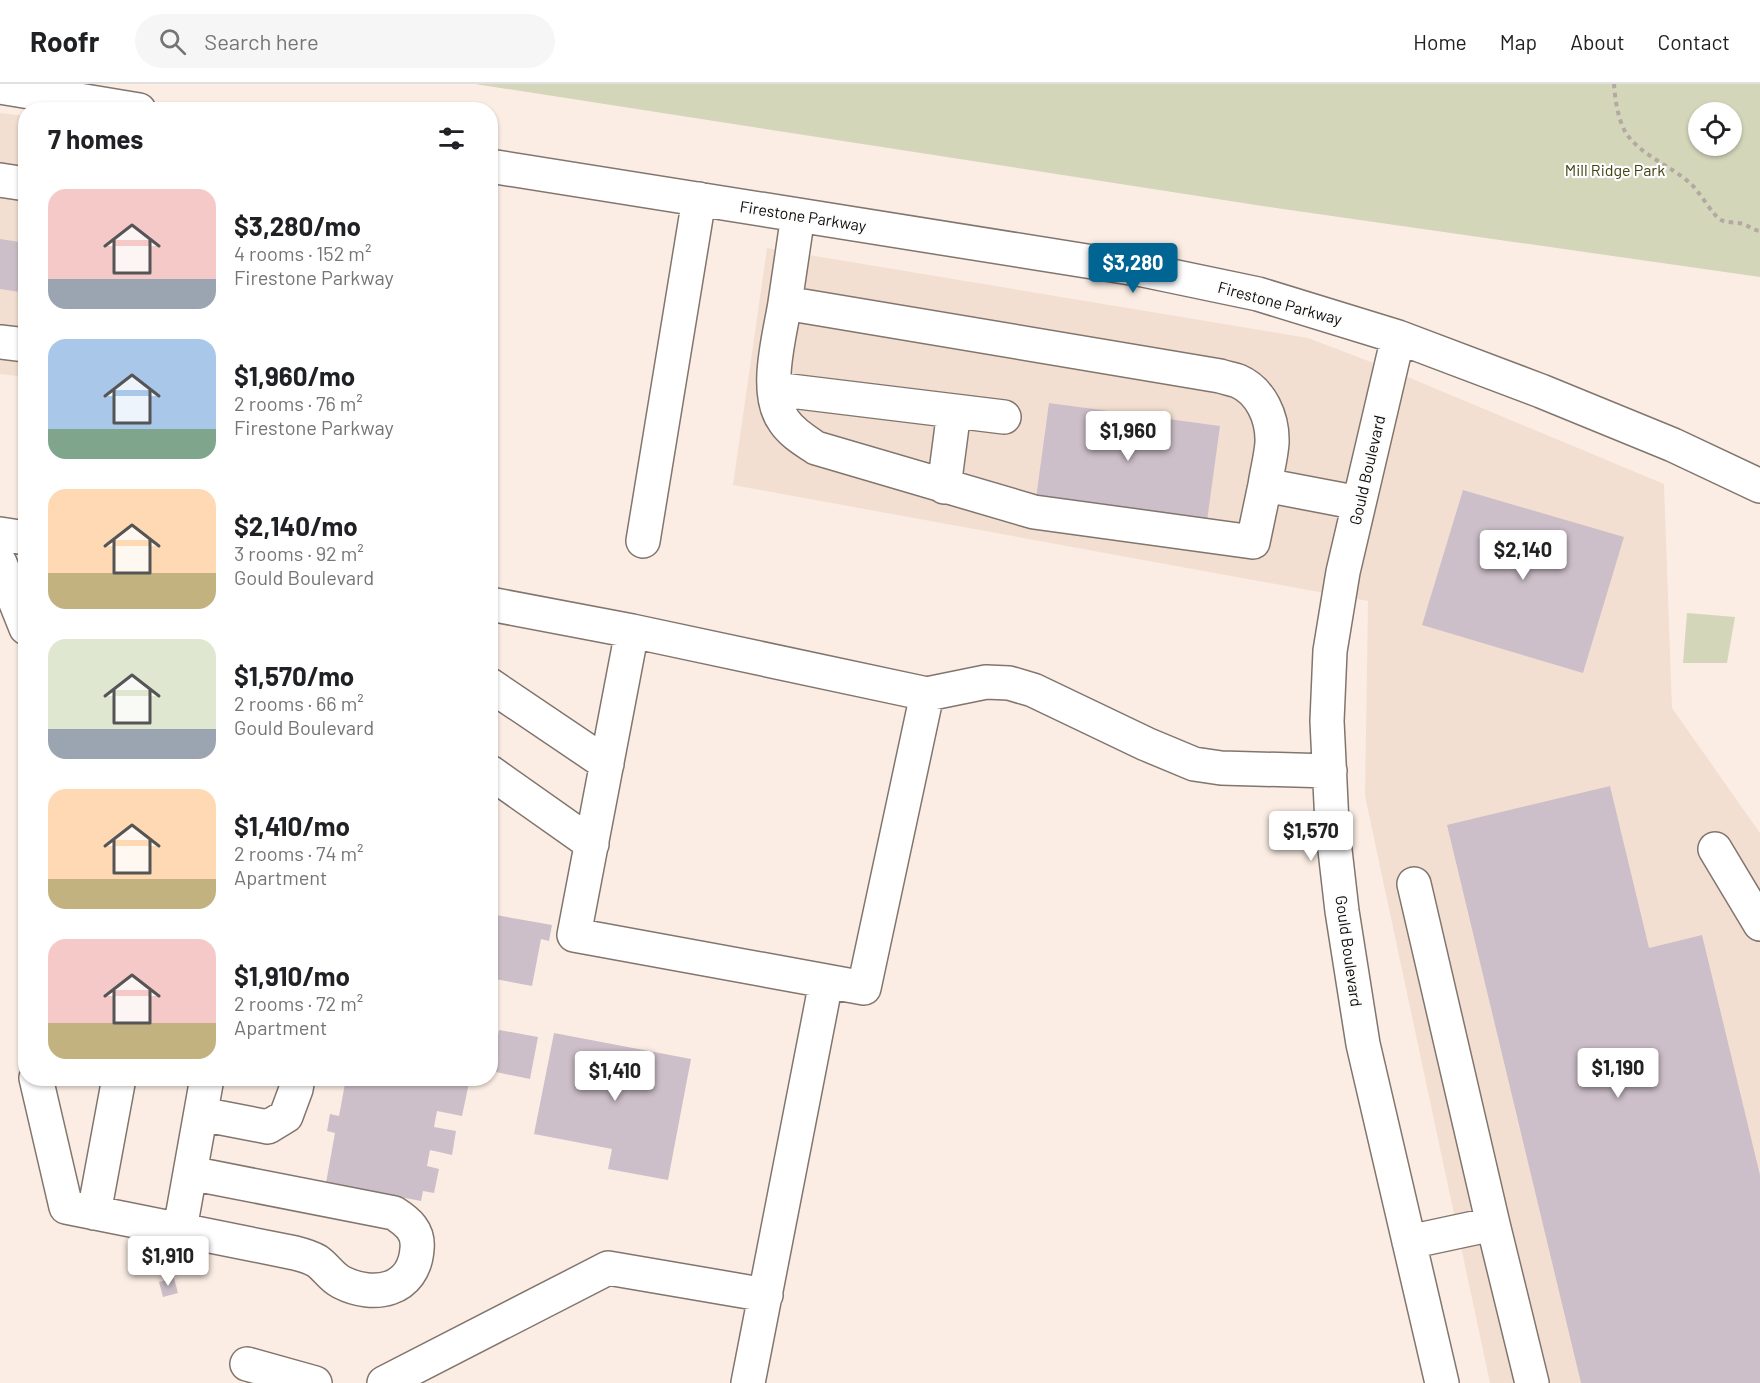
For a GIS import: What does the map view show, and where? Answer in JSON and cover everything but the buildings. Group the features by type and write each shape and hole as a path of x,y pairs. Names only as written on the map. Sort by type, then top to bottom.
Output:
{"street":[{"path":"0,87 91,102"},
{"name":"Firestone Parkway","path":"498,167 1143,270 1258,294 1398,337 1541,391 1673,445 1760,486"},
{"path":"0,180 18,183"},
{"path":"644,541 699,199"},
{"path":"785,303 1220,376 1239,382 1254,392 1264,405 1272,441 1254,542 1034,512 816,448 796,435 783,420 774,400 773,377 798,215"},
{"name":"Gould Boulevard","path":"1398,337 1343,572 1330,651 1327,720 1332,824 1342,911 1363,1044 1442,1383"},
{"path":"0,342 18,344"},
{"path":"774,389 1004,417"},
{"path":"944,487 954,411"},
{"path":"1265,484 1359,503"},
{"path":"0,534 18,537"},
{"path":"0,563 18,608"},
{"path":"498,606 632,631 927,694 986,682 1009,683 1032,690 1194,764 1221,768 1330,771"},
{"path":"632,631 574,935 864,988 927,694"},
{"path":"498,690 607,764"},
{"path":"498,778 592,844"},
{"path":"1715,849 1760,924"},
{"path":"1414,884 1532,1383"},
{"path":"748,1383 826,982"},
{"path":"38,1086 66,1207 308,1257 343,1284 374,1291 398,1286 413,1266 418,1240 415,1231 394,1213 190,1173"},
{"path":"94,1213 118,1086"},
{"path":"180,1229 206,1086"},
{"path":"201,1114 268,1127 286,1116 297,1086"},
{"path":"1408,1242 1493,1224"},
{"path":"384,1383 608,1268 766,1294"},
{"path":"247,1364 315,1383"}],"path":[{"path":"1614,84 1625,132 1634,142 1692,184 1720,220 1745,224 1760,231"}],"shaded area":[{"path":"0,113 18,115 18,376 0,374"},
{"path":"767,248 1308,338 1379,365 1664,484 1672,708 1760,833 1760,1383 1490,1383 1365,796 1368,601 733,485"}],"green space":[{"name":"Mill Ridge Park","path":"475,84 1760,84 1760,277 1276,208"},
{"path":"1687,613 1735,617 1727,663 1683,663"}]}
